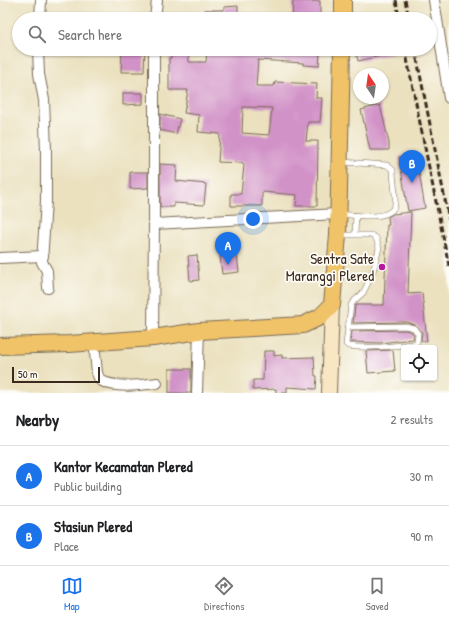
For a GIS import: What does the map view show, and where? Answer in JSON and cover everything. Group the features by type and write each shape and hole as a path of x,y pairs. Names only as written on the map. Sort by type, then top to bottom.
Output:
{"main road":[{"path":"343,0 343,12"},
{"path":"0,346 69,344 153,338 199,331 303,325 320,317 332,305 338,235 342,56"}],"street":[{"path":"40,12 41,0"},
{"path":"156,12 157,0"},
{"path":"434,0 436,12"},
{"path":"437,20 449,98"},
{"path":"38,56 39,74 44,100 46,150 46,201 42,262 47,271 48,288"},
{"path":"153,338 154,56"},
{"path":"154,224 338,214"},
{"path":"0,258 43,256"},
{"path":"329,393 332,305"},
{"path":"197,393 199,331"},
{"path":"94,342 97,373 100,380 103,382 134,386 157,383"}],"lane":[{"path":"338,214 381,216 391,212 395,205 393,170 387,165 339,162"},
{"path":"356,215 356,234"},
{"path":"338,235 371,235 376,238 379,248 370,279 363,292 351,305 347,327 346,344 348,346 377,347 413,344 417,342 418,334 414,328 406,326 347,327"}],"building":[{"path":"293,1 320,1 320,12 292,12"},
{"path":"238,6 238,12 205,12 205,10 224,10 224,7"},
{"path":"122,56 145,56 144,72 121,72"},
{"path":"171,56 189,56 189,62 206,62 206,56 320,56 319,66 303,65 303,63 258,60 256,86 274,86 275,82 317,84 316,98 322,98 320,122 308,122 306,141 318,141 317,206 296,206 297,195 262,192 262,206 231,206 231,194 241,194 244,165 243,163 218,162 220,134 198,132 199,115 184,113 188,90 169,90 169,58 171,58","holes":["243,107 272,108 269,135 242,133"]},
{"path":"357,56 380,56 358,61"},
{"path":"123,93 143,93 143,104 123,105"},
{"path":"380,105 389,143 389,150 370,150 361,110"},
{"path":"160,114 180,119 176,134 160,130"},
{"path":"416,154 425,208 408,211 399,157"},
{"path":"160,164 177,165 176,181 206,184 204,205 174,203 174,207 160,207"},
{"path":"130,172 148,172 148,188 130,189"},
{"path":"411,212 408,294 422,293 427,341 421,341 422,332 417,326 407,322 353,323 356,305 384,305 387,225 389,225 388,217 393,214"},
{"path":"197,255 199,280 190,281 188,256"},
{"path":"237,255 239,272 222,274 220,256"},
{"path":"406,330 412,332 414,335 413,339 380,343 350,342 352,331"},
{"path":"393,350 395,371 368,373 366,351"},
{"path":"264,351 274,351 274,356 282,355 282,358 314,357 315,376 317,376 316,389 287,387 287,393 276,393 276,389 253,390 253,380 263,380"},
{"path":"169,369 191,369 191,393 169,393"}],"railway":[{"path":"396,0 398,12"},
{"path":"405,0 408,12"},
{"path":"406,56 449,266"},
{"path":"416,56 449,220"}],"place":[{"name":"Stasiun Plered","path":"412,183"},
{"name":"Kantor Kecamatan Plered","path":"228,265"},
{"name":"Sentra Sate Maranggi Plered","path":"382,267"}]}
